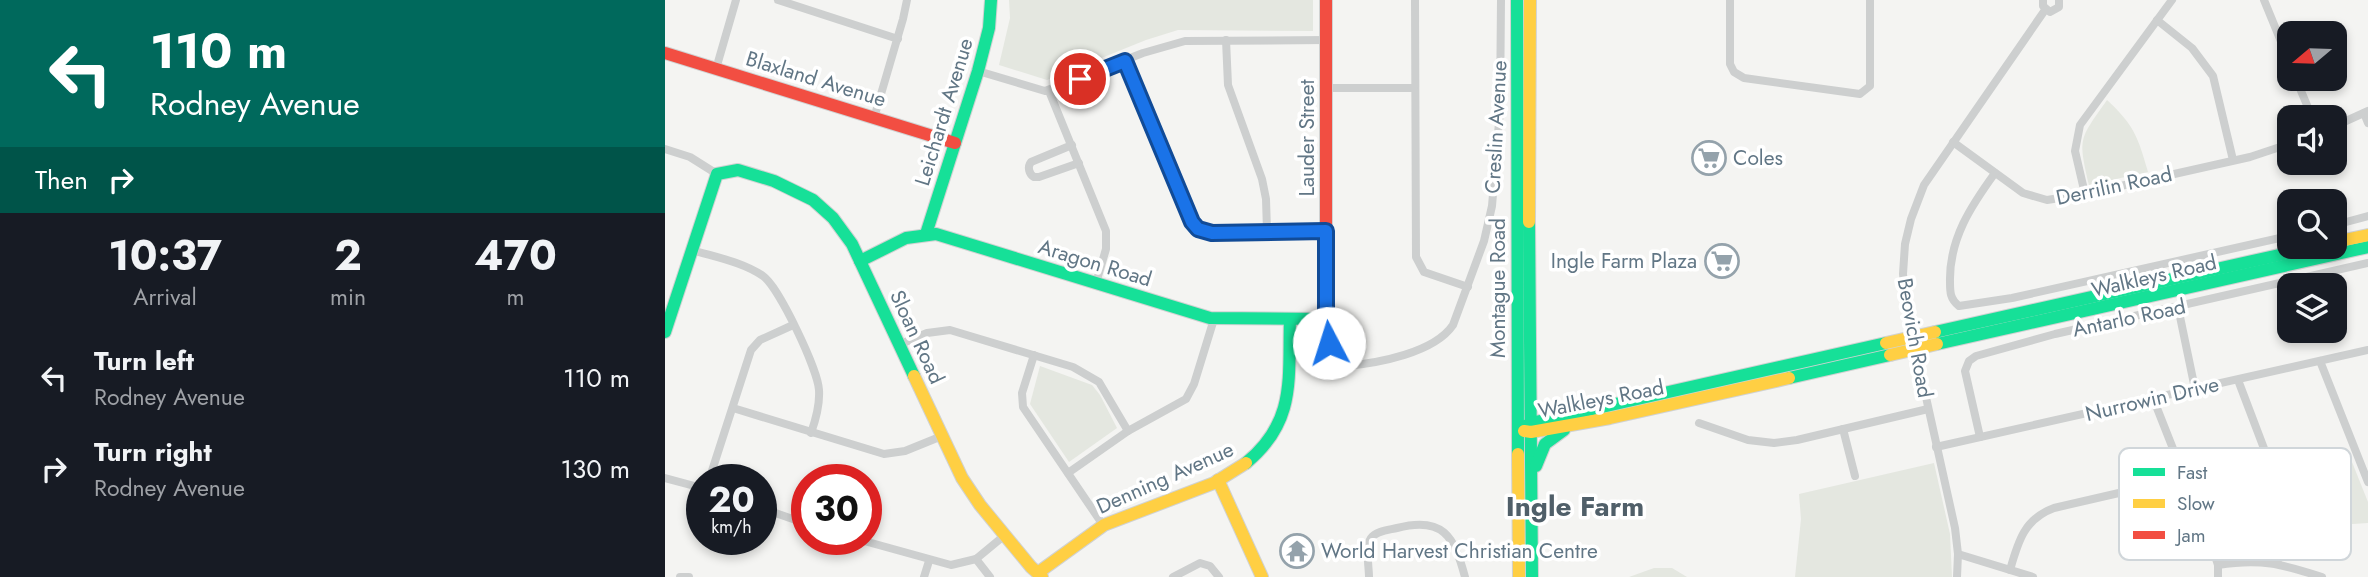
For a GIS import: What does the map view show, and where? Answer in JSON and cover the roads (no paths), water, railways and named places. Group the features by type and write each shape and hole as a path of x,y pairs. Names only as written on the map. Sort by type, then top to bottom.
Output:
{"main road":[{"name":"Leichardt Avenue","path":"926,234 978,71 989,28 991,0"},
{"name":"Lauder Street","path":"1326,0 1326,319"},
{"name":"Montague Road","path":"1517,0 1519,577"},
{"name":"Montague Road","path":"1530,0 1532,577"},
{"name":"Blaxland Avenue","path":"665,53 955,143"},
{"name":"Sloan Road","path":"717,174 738,169 787,185 804,193 833,216 860,261 967,487 1031,567 1041,574"},
{"path":"665,330 717,174"},
{"name":"Aragon Road","path":"860,261 906,239 926,234 959,240 1214,319 1326,319"},
{"path":"2347,239 2368,235"},
{"name":"Walkleys Road","path":"1936,338 2368,247"},
{"name":"Walkleys Road","path":"1517,430 1584,422 2277,256"},
{"name":"Denning Avenue","path":"1041,574 1103,526 1218,480 1257,456 1279,424 1288,393 1290,319"},
{"name":"Walkleys Road","path":"1531,428 1561,416 1888,349"},
{"path":"1530,373 1537,405 1547,413 1561,416"},
{"path":"1531,485 1538,456 1545,443 1557,433 1584,422"},
{"path":"1218,480 1262,577"}],"street":[{"path":"716,69 736,0"},
{"path":"778,0 898,39"},
{"path":"874,118 907,0"},
{"path":"1415,0 1416,261 1424,272 1468,286"},
{"name":"Creslin Avenue","path":"1326,319 1333,358 1339,364 1349,366 1427,348 1447,332 1458,312 1484,241 1492,205 1500,110 1501,0"},
{"path":"1730,0 1730,64 1734,72 1744,78 1860,94 1870,86 1870,0"},
{"path":"2043,0 2045,10"},
{"name":"Beovich Road","path":"1957,577 1955,528 1906,307 1904,253 1911,219 1924,185 2045,10 2057,10 2059,0"},
{"path":"2085,194 2075,151 2080,125 2172,0"},
{"path":"2264,0 2277,32"},
{"path":"2157,20 2192,48 2213,76 2233,160"},
{"path":"978,71 1041,91 1049,91 1174,43 1196,40 1326,40"},
{"path":"1226,40 1228,85 1262,179 1266,199 1267,232"},
{"path":"1125,61 1195,226 1207,232 1326,231"},
{"path":"1326,88 1414,88"},
{"path":"1049,91 1107,235 1096,283"},
{"path":"2347,121 2366,112 2368,123"},
{"name":"Derrilin Road","path":"1953,142 2023,193 2041,200 2085,194 2277,147"},
{"path":"1072,145 1031,162 1028,167 1030,173 1039,177 1079,163"},
{"path":"665,149 690,157 717,174"},
{"path":"1995,173 1965,218 1954,248 1950,292 1953,302 1961,307 2277,239"},
{"path":"2347,222 2368,216"},
{"path":"692,250 750,269 762,276 777,292 818,382 818,408 811,432"},
{"name":"Antarlo Road","path":"1979,438 1965,371 1972,358 2055,334 2368,263"},
{"path":"2178,307 2196,388"},
{"path":"1068,473 1128,431 1186,399 1198,375 1214,319"},
{"path":"714,464 754,345 793,325"},
{"path":"898,345 927,333 950,330 1073,367 1094,378 1103,387 1128,431"},
{"name":"Nurrowin Drive","path":"1936,447 2368,350"},
{"path":"1034,355 1021,402 1029,418 1103,526"},
{"path":"2320,361 2368,482"},
{"path":"2238,380 2264,448"},
{"path":"2153,398 2172,448"},
{"path":"733,408 876,453 890,454 911,449 942,436"},
{"path":"1699,424 1748,440 1770,443 1797,440 1928,409"},
{"path":"1843,429 1855,475"},
{"path":"665,478 686,484"},
{"path":"2010,570 2024,530 2041,513 2119,493"},
{"path":"1369,577 1369,547 1373,537 1389,530 1424,524 1434,526 1450,537 1457,549 1465,577"},
{"path":"882,547 929,561 956,565 976,559 1005,535"},
{"path":"1958,554 2033,577"},
{"path":"976,559 990,577"},
{"path":"2216,560 2218,577"},
{"path":"924,577 929,561"},
{"path":"2218,565 2248,561 2277,563 2322,577"},
{"path":"1173,577 1199,563 1210,566 1219,577"},
{"path":"680,577 689,577"}],"place":[{"name":"Coles","path":"1709,158"},
{"name":"Ingle Farm Plaza","path":"1722,261"},
{"name":"World Harvest Christian Centre","path":"1297,551"}],"district":[{"name":"Ingle Farm","path":"1575,506"}]}
